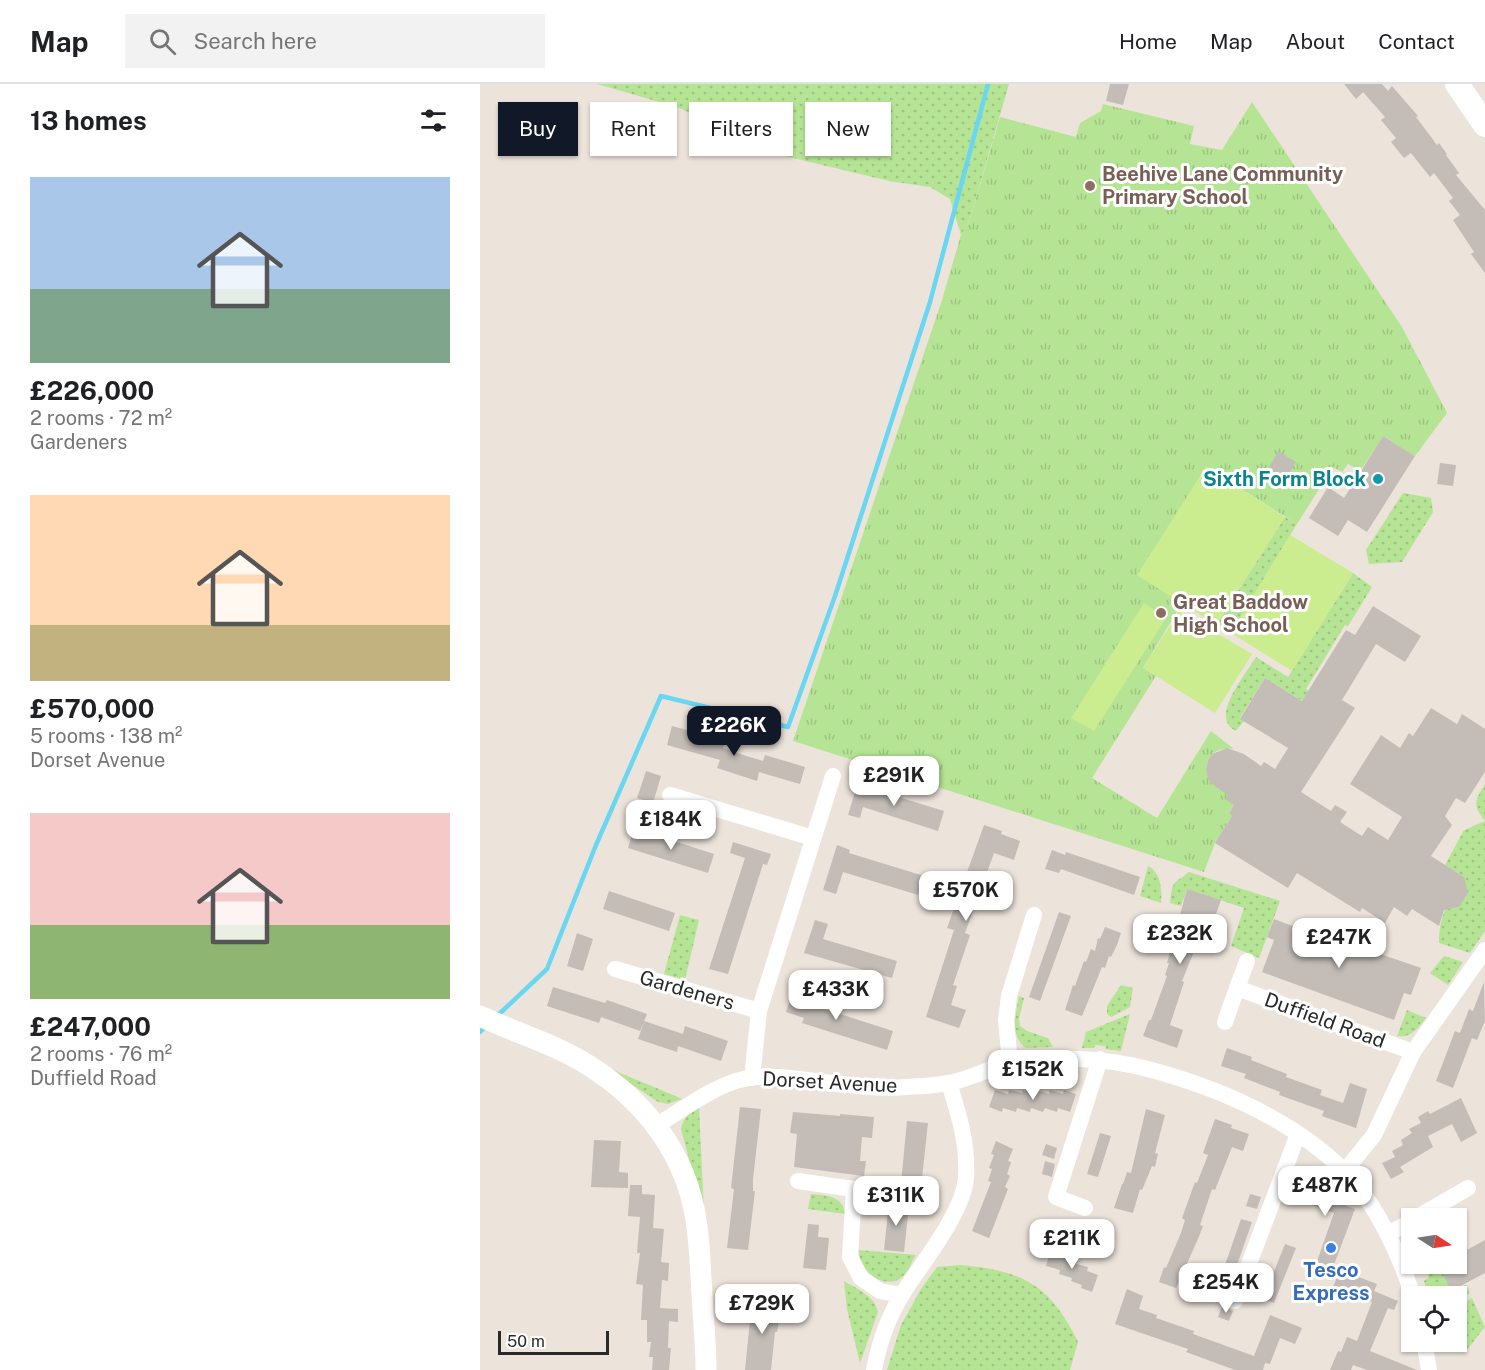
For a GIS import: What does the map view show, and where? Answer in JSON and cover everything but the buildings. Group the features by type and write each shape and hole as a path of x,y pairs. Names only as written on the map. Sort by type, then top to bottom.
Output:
{"main road":[{"path":"1457,84 1485,125"}],"street":[{"name":"Gardeners","path":"752,1078 759,1011 833,776"},
{"path":"670,795 813,838"},
{"path":"1010,1063 1006,1020 1009,996 1034,915"},
{"name":"Duffield Road","path":"1344,1172 1374,1135 1413,1052 1485,950"},
{"path":"1225,1022 1247,961"},
{"name":"Gardeners","path":"615,969 759,1011"},
{"name":"Duffield Road","path":"1238,988 1413,1052"},
{"path":"480,1017 586,1063 616,1085 657,1125 684,1178 696,1218 701,1261 706,1370"},
{"name":"Dorset Avenue","path":"657,1125 704,1096 736,1081 752,1078 771,1076 880,1087 905,1087 949,1083 1010,1063 1045,1059 1100,1059 1147,1067 1184,1078 1243,1102 1281,1121 1324,1153 1344,1172 1388,1234 1409,1286"},
{"path":"1085,1208 1056,1197 1100,1059"},
{"path":"874,1370 879,1344 902,1295 955,1212 966,1180 963,1129 949,1083"},
{"path":"1236,1301 1298,1134"},
{"path":"798,1182 854,1189 850,1257 861,1278 880,1291 902,1295"},
{"path":"1433,1208 1468,1188"},
{"path":"1388,1234 1401,1227"},
{"path":"1426,1352 1429,1370"}],"green space":[{"path":"597,84 1009,84 969,222 961,235 950,199 930,187 889,181 787,156 793,156 793,102 689,102 689,112 677,107 677,102 660,102"},
{"name":"Great Baddow High School","path":"1252,102 1402,327 1447,413 1415,456 1383,436 1360,471 1348,464 1342,472 1333,467 1297,524 1206,467 1138,575 1182,603 1143,668 1156,676 1092,778 1157,818 1211,731 1234,749 1223,749 1214,753 1206,766 1207,774 1212,782 1219,788 1230,792 1234,805 1229,813 1232,816 1215,843 1204,872 793,741 942,300 961,235 969,222 1000,117 1076,137 1080,123 1101,111 1103,104 1194,126 1190,144 1222,150"},
{"path":"1206,467 1285,517 1216,625 1137,575"},
{"path":"1403,493 1431,498 1433,512 1402,562 1369,564 1366,550"},
{"path":"1285,517 1297,524 1231,633 1216,625"},
{"path":"1290,535 1353,573 1292,671 1231,633"},
{"path":"1353,573 1372,587 1348,626 1345,625 1306,689 1320,698 1314,708 1265,678 1240,718 1244,721 1236,731 1228,725 1227,706 1256,657 1288,677"},
{"path":"1144,603 1166,618 1094,731 1071,718"},
{"path":"1179,611 1252,654 1215,713 1143,668"},
{"path":"1485,784 1485,821 1476,802"},
{"path":"1485,821 1485,931 1470,953 1439,943 1443,916 1449,901 1464,877 1445,865 1464,830"},
{"path":"1148,866 1156,872 1158,877 1161,887 1161,903 1140,896"},
{"path":"1189,872 1280,901 1259,958 1231,946 1244,908 1187,889 1181,906 1170,903 1174,884"},
{"path":"680,915 699,920 685,980 664,974"},
{"path":"1444,956 1463,962 1448,985 1430,973"},
{"path":"1121,985 1133,988 1130,1007 1111,1017 1107,1014 1107,1006"},
{"path":"1019,996 1024,998 1019,1019 1020,1026 1027,1031 1048,1038 1053,1047 1026,1048 1017,1037 1015,1017"},
{"path":"1407,1010 1426,1018 1407,1036 1397,1036"},
{"path":"1130,1014 1121,1051 1095,1045 1094,1048 1082,1048 1086,1032"},
{"path":"613,1070 682,1099 668,1104 658,1102"},
{"path":"699,1107 704,1212 681,1129 687,1116"},
{"path":"811,1194 828,1196 837,1200 844,1208 845,1214 808,1209"},
{"path":"859,1250 916,1255 902,1277 888,1282 875,1278 865,1269"},
{"path":"960,1265 1001,1271 1032,1284 1045,1294 1067,1322 1078,1342 1070,1370 887,1370 901,1325 921,1289 937,1267"},
{"path":"1428,1274 1443,1274 1449,1286 1425,1286 1424,1281 1429,1277"},
{"path":"844,1281 869,1297 878,1312 860,1363 847,1309"},
{"path":"1472,1298 1485,1327 1467,1350 1467,1301"}],"waterway":[{"path":"495,1018 547,969 596,845 661,696 788,727 835,596 930,302 988,84"},
{"path":"480,1032 487,1025"}],"place":[{"name":"Beehive Lane Community Primary School","path":"1090,186"},
{"name":"Sixth Form Block","path":"1378,479"},
{"name":"Great Baddow High School","path":"1161,613"},
{"name":"Tesco Express","path":"1331,1248"}]}
